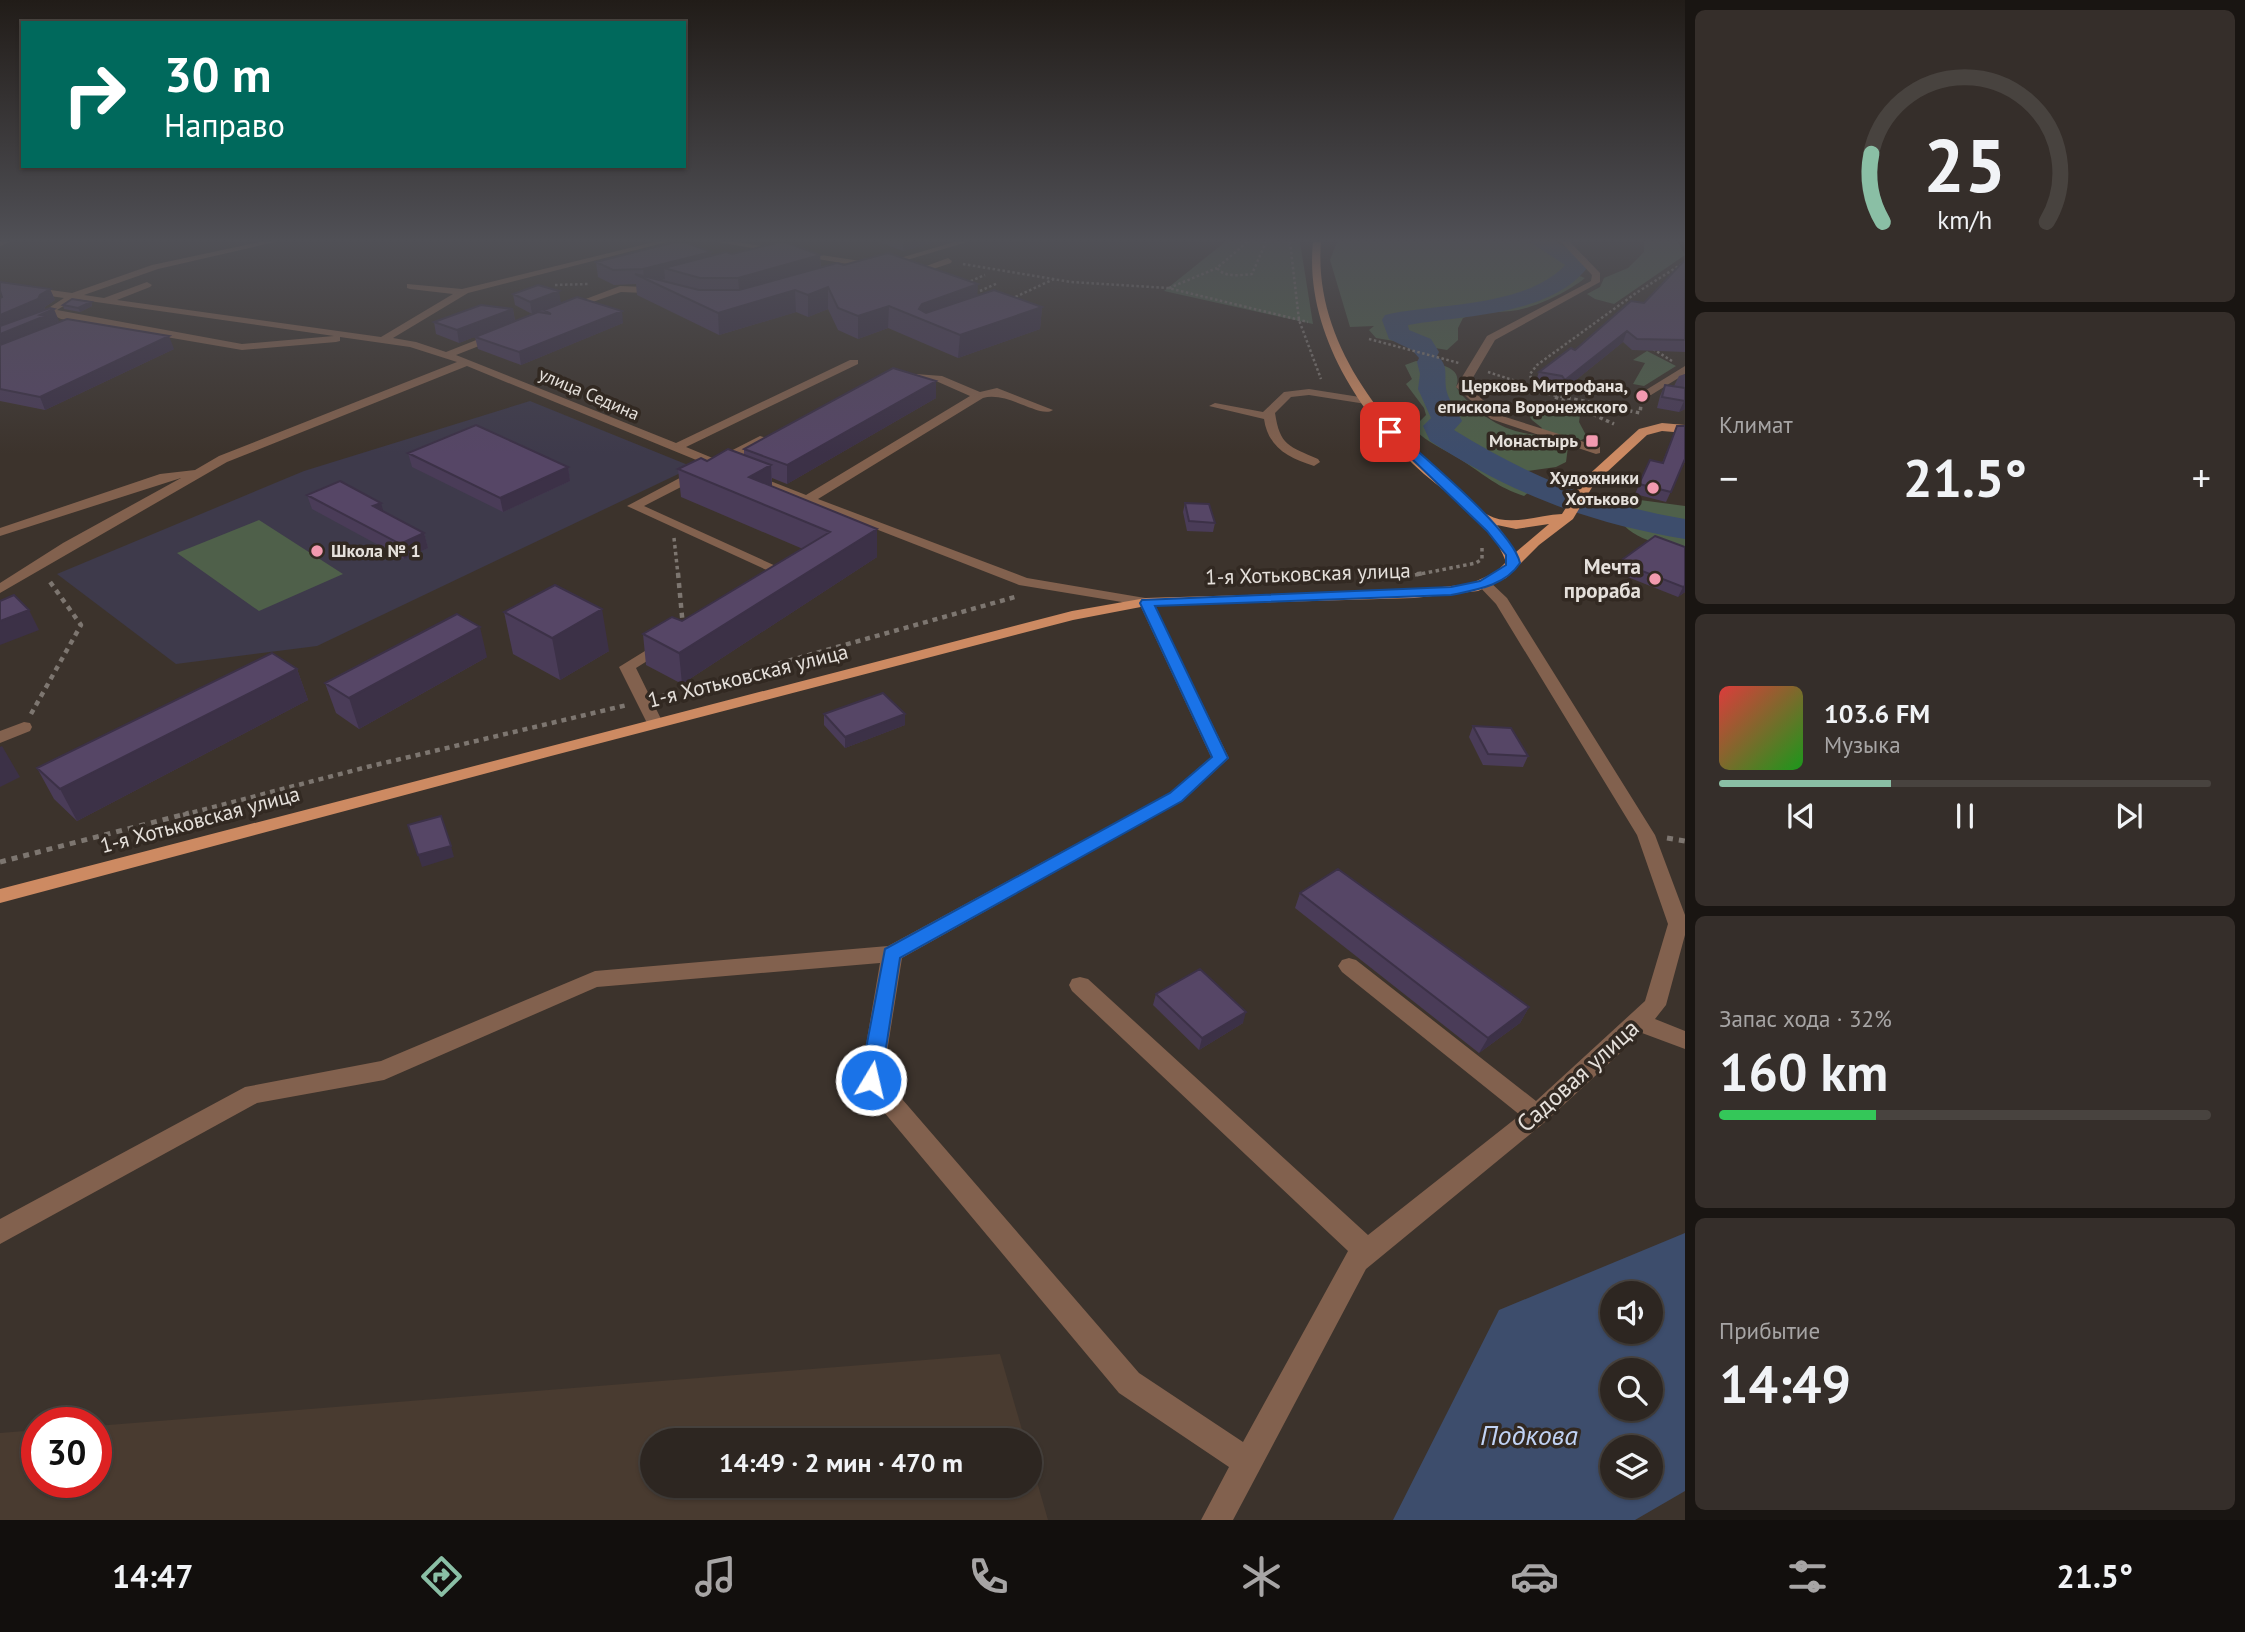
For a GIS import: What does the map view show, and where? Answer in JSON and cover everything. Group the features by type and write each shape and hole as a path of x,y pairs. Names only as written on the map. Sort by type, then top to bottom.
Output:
{"main road":[{"path":"1325,313 1338,351 1366,401 1399,443 1481,518 1508,547 1513,563"},
{"path":"1481,518 1516,525 1568,516 1586,485 1648,429 1685,429"},
{"name":"1-я Хотьковская улица","path":"0,896 1072,616 1146,603 1414,594 1451,591 1484,584 1501,575 1534,542 1568,516"}],"street":[{"path":"44,318 55,313 242,347 317,342 354,336"},
{"name":"улица Седина","path":"184,313 412,344 467,362 715,464 1024,582 1146,603"},
{"path":"383,340 425,313"},
{"path":"1538,313 1491,338 1462,387 1495,417 1596,450"},
{"path":"61,330 85,320"},
{"path":"446,355 508,331"},
{"path":"0,589 68,546 204,469 259,444 467,362"},
{"path":"675,448 854,362"},
{"path":"1675,393 1651,391 1685,369"},
{"path":"889,375 938,378 979,396"},
{"path":"808,499 979,396 997,391 1047,410"},
{"path":"1314,462 1287,450 1272,435 1269,412 1288,394 1309,392 1366,401"},
{"path":"1215,406 1270,417"},
{"path":"760,585 782,572 634,506 777,432"},
{"path":"0,532 164,477 204,469"},
{"name":"Садовая улица","path":"1216,1520 1357,1260 1537,1115 1655,1005 1678,924 1646,835 1502,601 1484,584"},
{"path":"0,1232 253,1094 384,1070 595,979 892,954 1176,797 1220,758 1146,603"},
{"path":"655,723 627,667 684,632"},
{"path":"0,738 24,727"},
{"path":"892,954 871,1080 1129,1384 1247,1462"},
{"path":"1349,966 1537,1115"},
{"path":"1080,985 1367,1252"},
{"path":"1639,1022 1685,1040"}],"path":[{"path":"1270,313 1308,322"},
{"path":"1298,313 1327,395"},
{"path":"1532,384 1530,374 1537,365 1612,313"},
{"path":"1369,339 1532,384 1545,393 1614,424"},
{"path":"1652,348 1685,369"},
{"path":"1545,393 1640,413"},
{"path":"673,523 684,632"},
{"path":"24,727 81,625 47,578 68,546"}],"shaded area":[{"name":"Школа № 1","path":"530,401 693,467 317,646 176,664 57,574 304,471"},
{"path":"1000,1354 1022,1428 640,1428 640,1498 1042,1498 1048,1520 0,1520 0,1433 21,1431 21,1498 112,1498 112,1425"}],"green space":[{"path":"1263,313 1311,313 1313,324"},
{"path":"1346,313 1482,313 1463,318 1458,328 1458,340 1447,350 1376,338 1369,330 1374,326 1350,327"},
{"path":"1647,351 1676,366 1644,386 1633,384 1645,363 1633,360"},
{"path":"1416,361 1451,369 1456,374 1456,387 1472,406 1502,426 1537,435 1542,428 1527,412 1532,405 1547,402 1580,415 1579,422 1587,437 1568,447 1566,462 1556,467 1520,472 1529,492 1524,496 1515,493 1431,442 1413,428 1426,415 1424,408 1406,384 1412,379 1405,365"},
{"path":"1625,498 1685,506 1685,550 1651,542 1631,531 1617,515 1613,504"},
{"path":"259,520 343,574 259,611 177,553"}],"water":[{"name":"Подкова","path":"1685,1233 1685,1491 1635,1520 1393,1520 1499,1310"}],"building":[{"path":"36,313 45,313 40,315 45,316 0,334 0,326"},
{"path":"459,313 503,313 457,330 434,322"},
{"path":"536,313 551,314 549,313 617,313 519,352 475,337"},
{"path":"906,313 1025,313 960,335"},
{"path":"1617,313 1685,313 1685,340 1637,339 1627,331 1565,380 1562,376 1539,372 1571,348 1575,350"},
{"path":"67,319 169,336 40,397 0,389 0,345"},
{"path":"893,368 936,381 787,465 744,449"},
{"path":"1665,385 1685,388 1685,401 1662,397"},
{"path":"476,425 568,467 500,498 408,453"},
{"path":"1677,426 1685,426 1685,459 1671,492 1639,484 1650,460 1663,463"},
{"path":"728,449 771,465 749,477 877,529 679,653 643,634 672,617 682,621 830,532 678,469 701,458 707,461"},
{"path":"340,481 381,503 373,506 424,533 400,544 307,495"},
{"path":"1185,503 1209,504 1215,523 1189,521"},
{"path":"1655,536 1685,547 1685,586 1619,562"},
{"path":"555,585 602,609 552,638 504,612"},
{"path":"14,595 29,610 0,621 0,601"},
{"path":"457,614 480,627 349,698 325,683"},
{"path":"272,653 297,669 60,789 37,768"},
{"path":"883,693 905,714 845,737 824,714"},
{"path":"1473,726 1511,728 1528,756 1488,754"},
{"path":"441,816 451,846 418,855 408,825"},
{"path":"1338,869 1529,1007 1488,1038 1300,893"},
{"path":"1200,969 1246,1012 1202,1038 1156,994"}],"waterway":[{"path":"1426,352 1422,345 1398,334 1394,320 1442,313"},
{"path":"1430,362 1434,374 1432,389 1447,421 1438,426 1441,435 1504,472 1570,501 1624,518 1685,529"}],"place":[{"name":"Церковь Митрофана, епископа Воронежского","path":"1642,396"},
{"name":"Монастырь","path":"1592,441"},
{"name":"Художники Хотьково","path":"1653,488"},
{"name":"Школа № 1","path":"317,551"},
{"name":"Мечта прораба","path":"1655,579"}],"route":[{"path":"871,1080 892,954 1176,797 1220,758 1146,603 1451,591 1484,584 1510,568 1513,563 1512,555 1492,528 1422,466 1390,432"}]}
